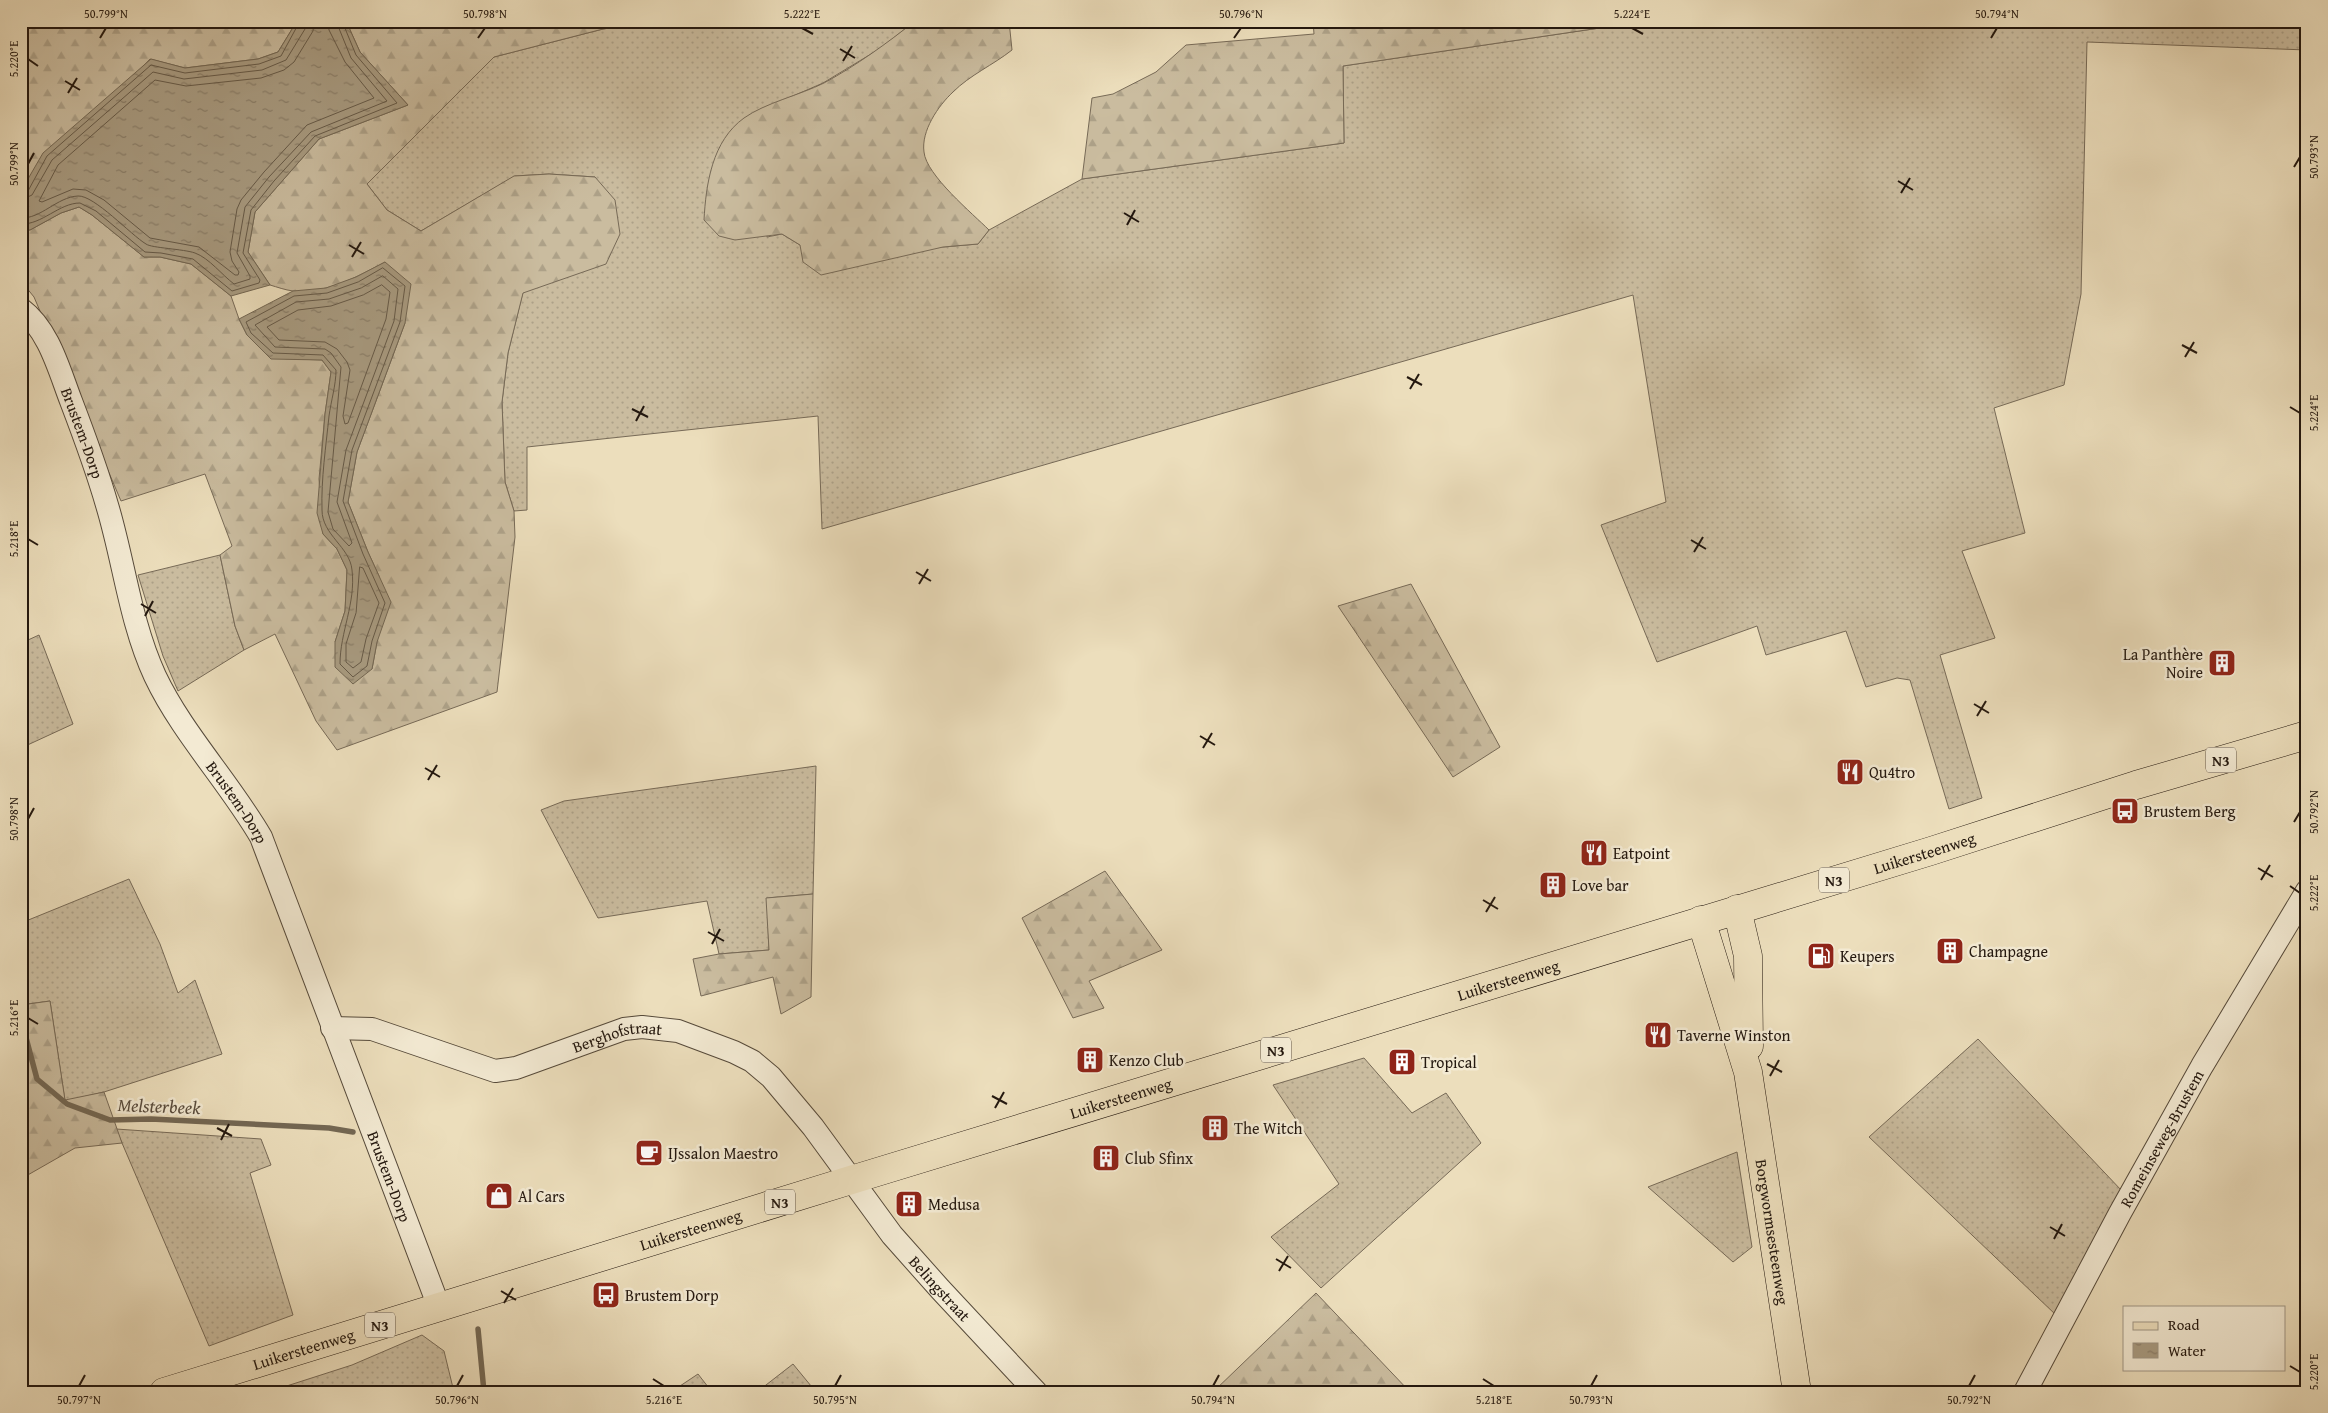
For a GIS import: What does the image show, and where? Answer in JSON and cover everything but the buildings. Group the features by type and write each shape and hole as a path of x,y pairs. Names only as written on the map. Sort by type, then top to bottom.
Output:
{"main road":[{"name":"Luikersteenweg","path":"164,1392 1930,851 2136,785 2307,735"},
{"name":"Borgwormsesteenweg","path":"1737,909 1748,956 1748,1072"},
{"name":"Borgwormsesteenweg","path":"1701,920 1748,1072 1797,1392"}],"street":[{"name":"Brustem-Dorp","path":"21,309 41,331 54,356 81,429 107,505 128,595 155,675 174,710 244,809 261,837 439,1307"},
{"name":"Romeinseweg-Brustem","path":"2026,1392 2120,1213 2192,1084 2307,891"},
{"name":"Berghofstraat","path":"332,1028 372,1029 495,1070 524,1066 624,1029 642,1027 678,1031 734,1052 752,1062 770,1077 813,1127 851,1180"},
{"name":"Belingstraat","path":"851,1180 871,1203 892,1235 1036,1392"}],"green space":[{"path":"21,21 297,21 278,52 258,59 185,68 150,59 21,191"},
{"path":"346,21 653,21 603,29 494,57 367,184 387,210 421,231 514,176 549,174 595,177 615,200 620,234 606,264 523,293 508,353 502,402 505,482 514,511 515,537 497,692 337,750 316,721 275,634 244,650 235,626 220,555 232,546 205,474 121,501 34,297 21,281 21,229 30,230 61,213 79,207 92,215 144,257 160,257 191,264 231,296 247,335 271,358 322,360 331,372 319,479 323,534 337,549 347,570 345,611 335,642 372,669 377,642 379,576 348,502 357,452 405,323 385,262 352,279 329,287 317,290 293,291 270,285 248,252 255,212 319,139 408,105 360,52"},
{"path":"653,21 915,21 881,48 823,83 770,106 767,237 782,234 800,245 943,247 978,244 989,230 1082,179 1344,143 1343,66 1647,21 2307,21 2307,50 2087,42 2081,294 2064,385 1994,408 2025,533 1962,551 1995,638 1940,655 1982,798 1949,809 1910,680 1897,678 1866,687 1846,631 1766,655 1757,626 1657,662 1601,525 1666,502 1633,295 822,529 818,416 527,447 527,510 514,511 505,482 502,402 508,353 523,292 595,177 549,174 515,176 421,231 387,210 367,184 494,57 603,29"},
{"path":"915,21 1009,21 1012,50 967,80 947,98 936,112 925,136 924,152 933,172 951,194 989,230 978,244 943,247 821,275 803,262 800,245 782,234 735,240 719,236 704,220 707,192 709,178 718,151 733,128 752,113 815,87 836,76 871,54"},
{"path":"1313,21 1647,21 1343,66 1344,143 1082,179 1092,98 1113,94 1156,72 1186,45 1314,34"},
{"path":"220,555 235,626 244,650 178,691 163,656 138,575"},
{"path":"1411,584 1500,747 1453,777 1338,606"},
{"path":"21,625 28,640 39,635 73,724 21,748"},
{"path":"816,766 813,894 767,898 769,950 719,954 707,901 598,918 541,810 564,801"},
{"path":"1105,871 1162,950 1089,981 1104,1008 1073,1018 1022,918"},
{"path":"129,879 160,944 178,993 195,980 222,1054 104,1092 65,1101 50,1001 21,1005 21,923"},
{"path":"813,894 811,997 781,1014 773,977 701,996 693,959 719,954 769,950 766,898"},
{"path":"50,1001 65,1100 104,1092 122,1143 75,1148 26,1176 21,1170 21,1136 26,1132 21,1126 21,1099 28,1093 21,1068 21,1005"},
{"path":"1978,1039 2122,1191 2056,1315 1869,1137"},
{"path":"1364,1058 1412,1113 1446,1093 1481,1143 1321,1288 1271,1237 1339,1184 1273,1085"},
{"path":"116,1129 261,1139 271,1165 250,1173 293,1315 209,1346"},
{"path":"1737,1152 1752,1247 1733,1262 1648,1187"},
{"path":"1316,1293 1410,1392 1213,1392"},
{"path":"422,1335 444,1351 454,1392 268,1392 352,1365"},
{"path":"793,1364 816,1392 757,1392"},
{"path":"698,1374 712,1392 671,1392"}],"water":[{"path":"297,21 346,21 360,52 408,105 319,139 255,212 248,252 270,285 231,296 191,264 160,257 144,257 92,215 79,207 61,213 30,230 21,229 21,191 43,153 151,59 185,68 258,59 278,52"},
{"path":"385,262 411,284 405,323 357,452 348,502 391,602 377,642 372,669 353,684 335,667 335,642 345,611 347,570 337,549 323,534 317,513 325,414 331,372 322,360 271,359 247,335 239,319 293,291 326,288 356,277"}],"waterway":[{"name":"Melsterbeek","path":"21,1019 37,1079 67,1104 110,1120 151,1119 329,1128 353,1132"},
{"name":"Melsterbeek","path":"478,1329 484,1392"}],"place":[{"name":"La Panthère Noire","path":"2222,663"},
{"name":"Qu4tro","path":"1850,772"},
{"name":"Brustem Berg","path":"2125,811"},
{"name":"Eatpoint","path":"1594,853"},
{"name":"Love bar","path":"1553,885"},
{"name":"Champagne","path":"1950,951"},
{"name":"Keupers","path":"1821,956"},
{"name":"Taverne Winston","path":"1658,1035"},
{"name":"Kenzo Club","path":"1090,1060"},
{"name":"Tropical","path":"1402,1062"},
{"name":"The Witch","path":"1215,1128"},
{"name":"IJssalon Maestro","path":"649,1153"},
{"name":"Club Sfinx","path":"1106,1158"},
{"name":"Al Cars","path":"499,1196"},
{"name":"Medusa","path":"909,1204"},
{"name":"Brustem Dorp","path":"606,1295"}]}
